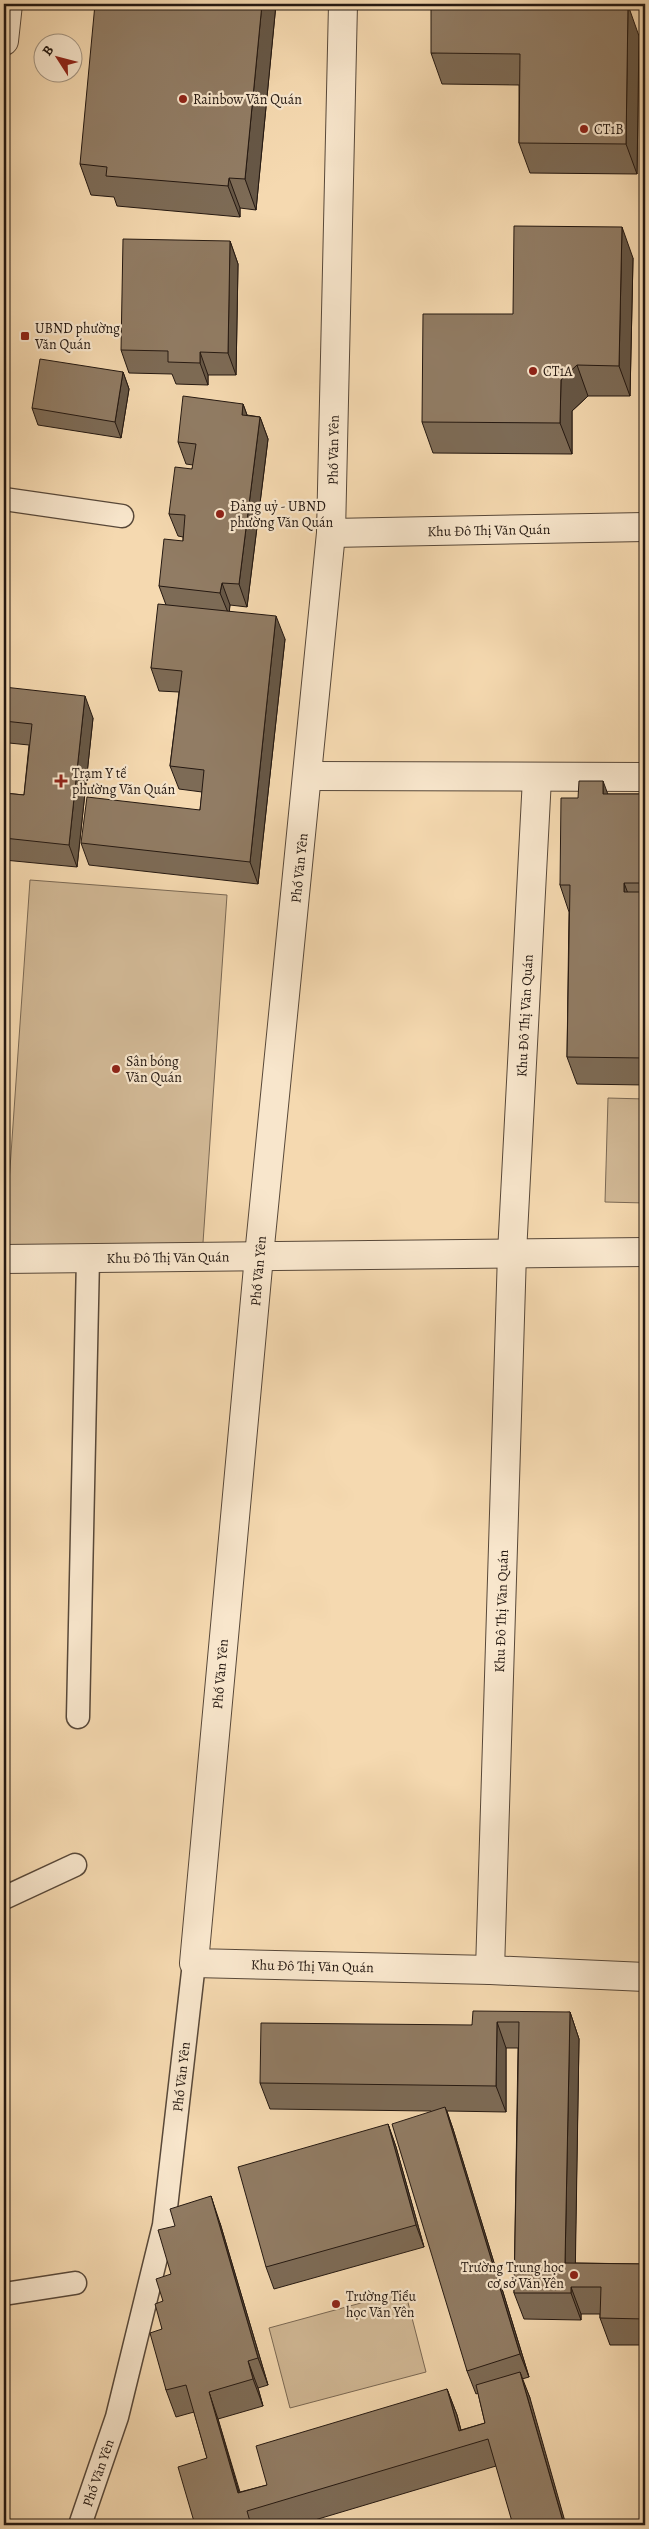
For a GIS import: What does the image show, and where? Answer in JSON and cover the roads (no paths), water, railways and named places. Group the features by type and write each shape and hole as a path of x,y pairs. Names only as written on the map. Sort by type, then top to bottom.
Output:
{"street":[{"path":"4,41 8,4"},
{"name":"Phố Văn Yên","path":"194,1962 259,1256 309,776 331,533 343,4"},
{"name":"Khu Đô Thị Văn Quán","path":"331,533 645,527"},
{"path":"309,776 645,777"},
{"name":"Khu Đô Thị Văn Quán","path":"490,1970 512,1254 537,778"},
{"name":"Khu Đô Thị Văn Quán","path":"4,1259 645,1252"},
{"name":"Khu Đô Thị Văn Quán","path":"194,1962 490,1970 645,1977"}],"lane":[{"path":"4,499 122,516"},
{"path":"78,1717 88,1258"},
{"path":"4,1898 75,1865"},
{"name":"Phố Văn Yên","path":"80,2525 117,2417 164,2225 194,1962"},
{"path":"4,2294 75,2283"}],"place":[{"name":"Rainbow Văn Quán","path":"183,99"},
{"name":"CT1B","path":"584,129"},
{"name":"UBND phường Văn Quán","path":"25,336"},
{"name":"CT1A","path":"533,371"},
{"name":"Đảng uỷ - UBND phường Văn Quán","path":"220,514"},
{"name":"Trạm Y tế phường Văn Quán","path":"61,781"},
{"name":"Sân bóng Văn Quán","path":"116,1069"},
{"name":"Trường Trung học cơ sở Văn Yên","path":"574,2275"},
{"name":"Trường Tiểu học Văn Yên","path":"336,2304"}]}
